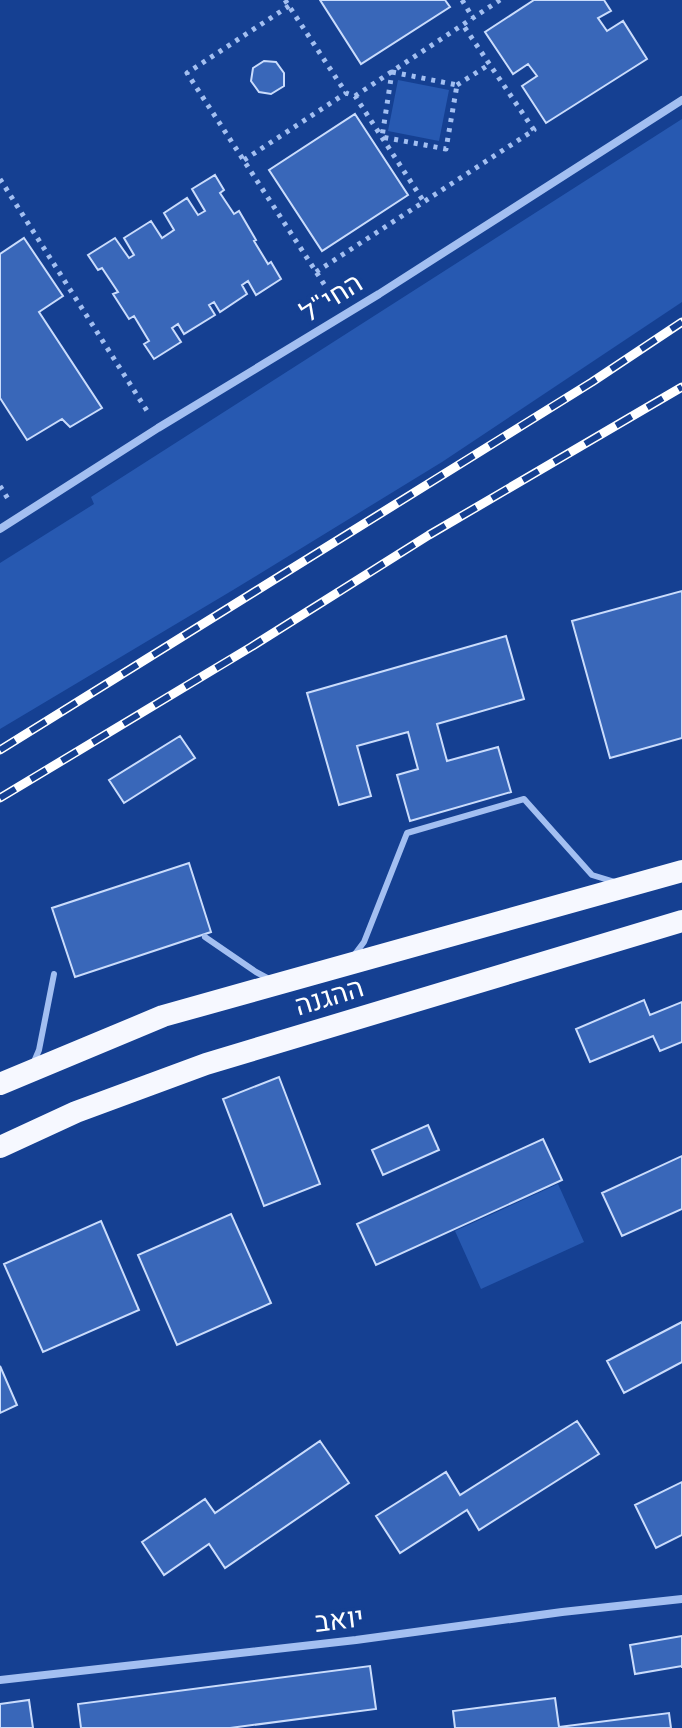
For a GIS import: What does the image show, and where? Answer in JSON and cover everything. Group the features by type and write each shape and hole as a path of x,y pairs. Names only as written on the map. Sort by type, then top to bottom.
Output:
{"highway":[{"name":"ההגנה","path":"0,1084 163,1016 682,871"},
{"name":"ההגנה","path":"0,1147 76,1112 206,1064 682,921"}],"street":[{"name":"החי\"ל","path":"0,529 682,100"},
{"name":"יואב","path":"0,1680 682,1599"}],"lane":[{"path":"346,965 364,942 407,833 524,799 592,875 630,886"},
{"path":"205,937 256,972 280,984"},
{"path":"30,1070 39,1050 54,974"}],"path":[{"path":"285,0 346,93 355,96 424,202"},
{"path":"462,0 473,18"},
{"path":"355,96 500,0"},
{"path":"289,6 187,73 344,315"},
{"path":"316,272 534,130 463,25"},
{"path":"392,72 457,85 490,64"},
{"path":"382,137 392,72"},
{"path":"382,137 446,149 457,85"},
{"path":"244,160 346,93"},
{"path":"0,179 158,428"}],"shaded area":[{"path":"398,80 449,90 439,141 388,131"},
{"path":"682,119 682,302 442,462 0,729 0,563 94,504 91,497"},
{"path":"558,1184 584,1242 481,1289 455,1231"}],"building":[{"path":"320,0 445,0 450,7 361,64"},
{"path":"534,0 604,0 611,11 598,18 607,31 623,21 647,59 546,123 522,86 537,76 528,64 513,74 485,32"},
{"path":"264,61 276,62 284,73 284,86 271,94 259,92 251,81 253,68"},
{"path":"355,114 408,195 322,251 269,170"},
{"path":"215,175 224,190 220,193 234,214 239,211 268,264 271,262 281,279 256,295 248,281 242,285 247,294 220,312 214,302 209,305 215,315 184,334 178,324 172,328 181,342 154,359 144,344 149,341 134,316 129,319 113,294 118,292 102,268 98,270 88,255 115,238 129,258 134,255 124,238 151,221 162,238 174,230 164,213 187,198 198,215 205,211 192,189"},
{"path":"24,238 63,296 39,312 102,408 70,427 62,419 27,440 0,398 0,254"},
{"path":"682,591 682,738 610,758 572,621"},
{"path":"506,636 524,699 437,724 447,761 498,747 511,792 410,821 397,775 418,769 408,732 357,746 371,796 339,805 307,693"},
{"path":"180,736 195,758 124,803 109,780"},
{"path":"189,863 211,932 75,977 52,908"},
{"path":"644,1000 650,1015 682,1002 682,1042 660,1051 653,1036 590,1062 576,1029"},
{"path":"279,1077 320,1184 264,1206 223,1099"},
{"path":"428,1125 439,1150 383,1175 372,1150"},
{"path":"543,1139 562,1180 376,1265 357,1224"},
{"path":"682,1156 682,1209 622,1236 602,1193"},
{"path":"231,1214 271,1303 177,1345 138,1255"},
{"path":"101,1221 139,1310 43,1352 4,1264"},
{"path":"682,1322 682,1362 624,1393 607,1361"},
{"path":"0,1366 17,1405 0,1413"},
{"path":"577,1421 599,1454 479,1530 467,1510 400,1553 376,1516 446,1472 460,1495"},
{"path":"320,1441 349,1483 225,1568 209,1544 164,1575 142,1542 205,1499 215,1513"},
{"path":"682,1482 682,1535 656,1548 635,1505"},
{"path":"682,1636 682,1666 635,1674 630,1645"},
{"path":"370,1666 376,1709 230,1728 81,1728 78,1704"},
{"path":"555,1698 559,1727 669,1713 671,1728 455,1728 453,1711"},
{"path":"29,1700 33,1728 0,1728 0,1704"}],"railway":[{"path":"0,750 592,382 682,322"},
{"path":"0,798 251,647 429,535 682,387"}]}
